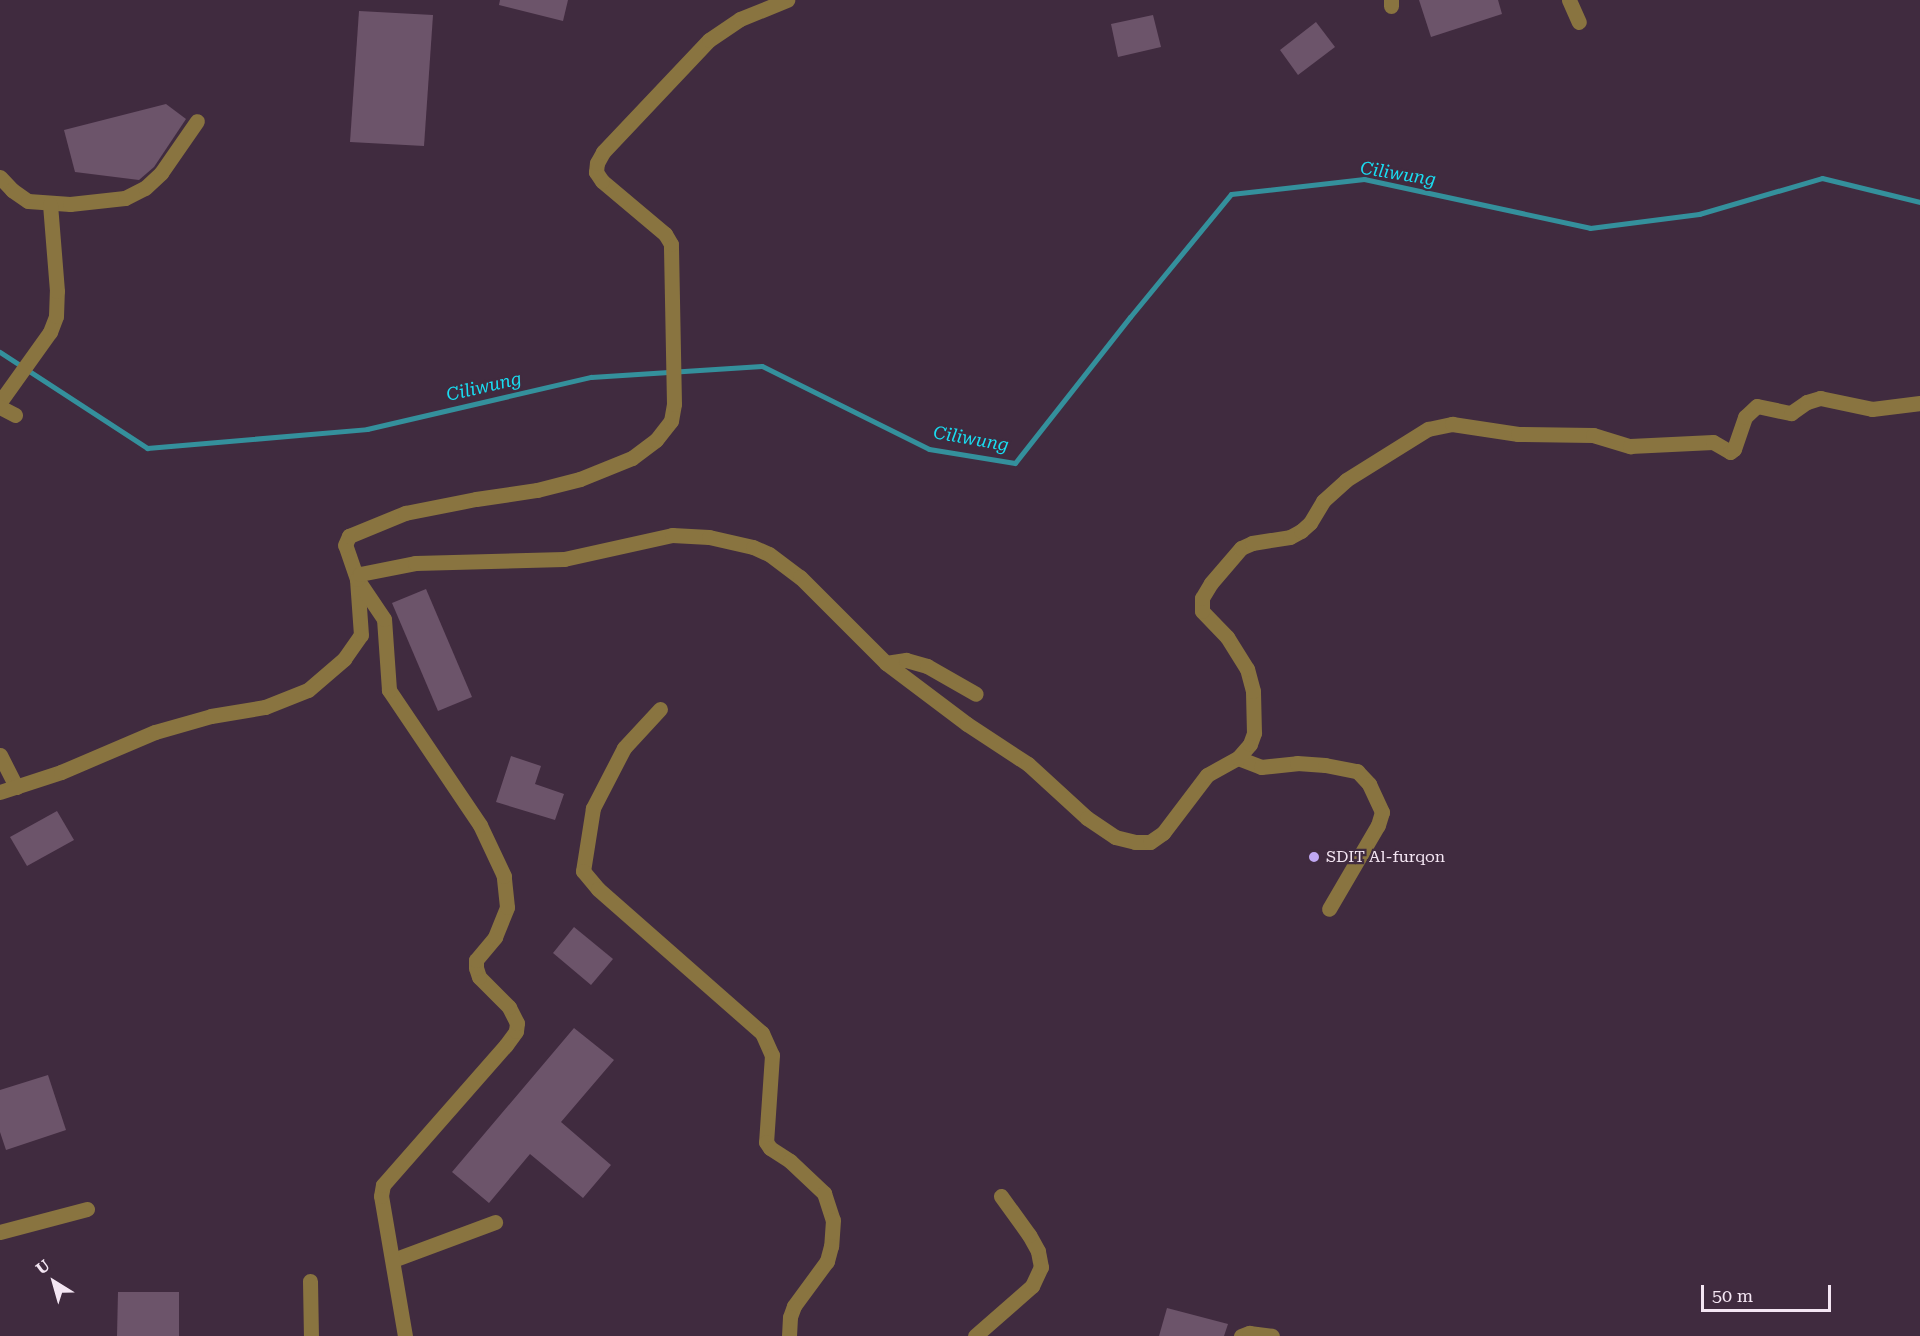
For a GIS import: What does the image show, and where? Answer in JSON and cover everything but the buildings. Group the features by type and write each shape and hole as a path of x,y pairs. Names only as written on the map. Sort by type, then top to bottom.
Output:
{"street":[{"path":"405,1336 381,1197 383,1185 506,1045 516,1031 517,1023 509,1007 479,977 476,968 476,960 495,937 507,907 504,876 480,825 389,690 384,619 357,579 345,545 349,536 405,513 537,490 580,479 632,458 649,446 668,426 675,404 671,244 665,234 602,181 596,172 599,158 709,40 740,19 787,0"},
{"path":"1569,0 1579,22"},
{"path":"0,177 23,199 50,204 115,200 134,195 161,173 197,121"},
{"path":"15,415 0,404 53,326 58,307 50,204"},
{"path":"0,792 61,772 155,732 211,717 265,707 308,690 344,659 361,635 357,579 365,572 415,563 564,560 672,535 709,537 753,547 784,565 818,594 886,663 967,724 1028,764 1087,818 1124,840 1150,842 1159,837 1207,775 1238,758 1250,744 1254,733 1253,691 1243,660 1227,637 1202,611 1203,598 1211,583 1241,548 1252,543 1290,537 1301,531 1328,496 1346,480 1428,429 1452,424 1518,434 1593,435 1630,446 1713,442 1730,452 1734,449 1745,417 1757,406 1791,413 1808,402 1820,398 1872,409 1920,403"},
{"path":"886,663 906,660 927,666 976,694"},
{"path":"660,709 624,748 593,808 583,871 598,889 762,1034 771,1055 766,1142 770,1148 790,1161 824,1193 833,1220 827,1261 794,1306 790,1317 789,1336"},
{"path":"0,755 16,787"},
{"path":"1238,758 1261,767 1296,763 1357,771 1369,784 1382,812 1378,825 1329,909"},
{"path":"975,1336 1032,1286 1041,1267 1038,1251 1029,1235 1001,1196"},
{"path":"0,1232 87,1209"},
{"path":"393,1260 495,1222"},
{"path":"310,1281 311,1336"},
{"path":"1241,1336 1249,1333 1272,1336"}],"waterway":[{"name":"Ciliwung","path":"0,352 147,448 367,429 591,377 762,366 929,449 1015,463 1231,194 1364,179 1590,228 1699,214 1822,178 1920,202"}],"place":[{"name":"SDIT Al-furqon","path":"1314,857"}]}
